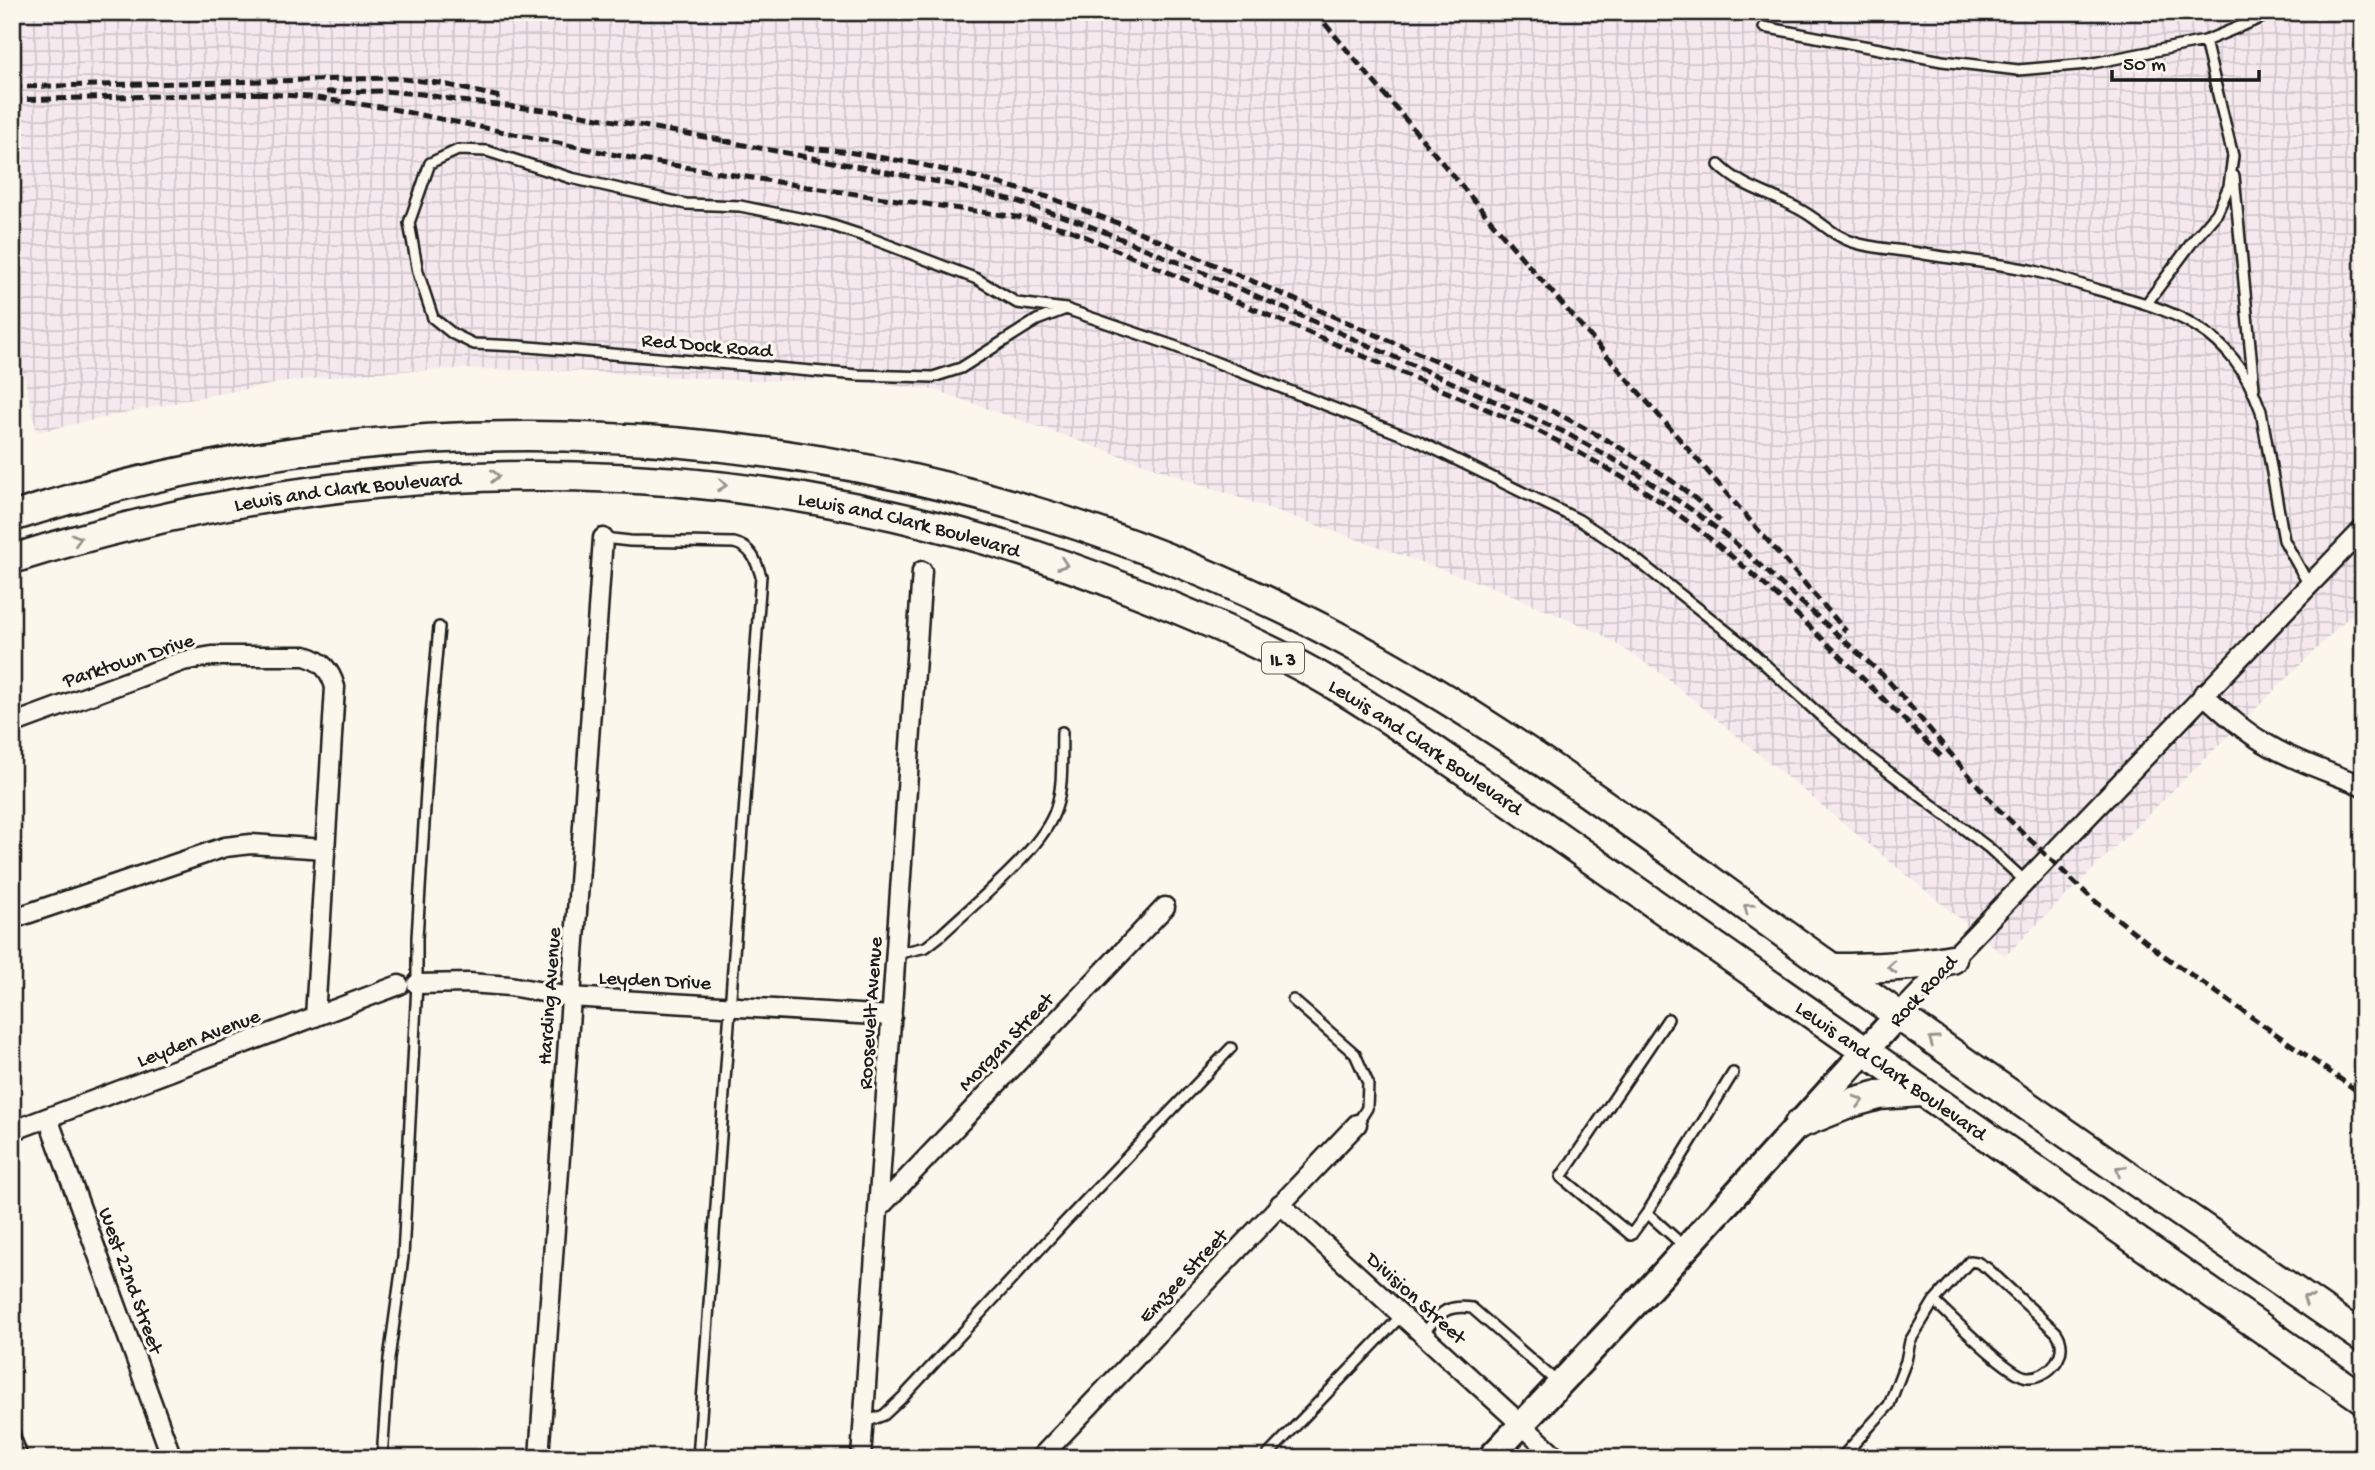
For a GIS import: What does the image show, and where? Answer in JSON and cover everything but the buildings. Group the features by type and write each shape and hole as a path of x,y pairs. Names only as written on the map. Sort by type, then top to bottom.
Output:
{"highway":[{"name":"Lewis and Clark Boulevard","path":"12,517 120,486 225,463 317,449 405,440 573,435 666,440 834,463 934,484 1078,526 1240,589 1321,628 1380,660 1502,735 1597,799 1898,1015 2363,1338"},
{"name":"Lewis and Clark Boulevard","path":"12,559 77,538 256,499 352,485 544,475 621,477 765,491 856,507 1027,552 1139,593 1261,647 1334,685 1447,758 2363,1399"},
{"path":"1831,968 1917,966 1952,959"},
{"path":"1799,1124 1879,1095 1921,1092"}],"main road":[{"name":"Rock Road","path":"1490,1458 1898,1015"}],"street":[{"name":"Rock Road","path":"1898,1015 2363,529"},
{"name":"Harding Avenue","path":"539,1458 603,538"},
{"name":"Roosevelt Avenue","path":"861,1458 922,571"},
{"name":"Parktown Drive","path":"12,724 183,662 212,656 305,656 326,666 335,687 315,1017"},
{"path":"2203,694 2262,742 2291,757 2363,786"},
{"path":"12,919 225,847 251,844 325,849"},
{"name":"Morgan Street","path":"878,1208 1165,907"},
{"name":"Leyden Drive","path":"408,985 469,983 570,998 892,1016"},
{"name":"Leyden Avenue","path":"12,1131 315,1017 408,985"},
{"name":"West 22nd Street","path":"48,1118 172,1458"},
{"name":"Emzee Street","path":"1040,1458 1357,1124"},
{"name":"Division Street","path":"1280,1204 1558,1458"}],"lane":[{"path":"1764,27 1942,61 2018,70 2088,64 2205,41 2275,12"},
{"path":"2205,41 2233,156 2255,395"},
{"name":"Red Dock Road","path":"458,150 487,151 571,178 686,204 740,206 824,223 977,279 1017,303 1066,309 1037,320 961,368 933,377 858,375 474,344 453,334 433,318 418,272 409,223 430,163 458,150"},
{"path":"2147,303 2217,213 2229,186 2233,156"},
{"path":"1719,165 1730,176 1749,187 1798,208 1826,229 1855,243 2035,271 2147,303 2179,315 2214,340 2246,375 2263,424 2284,540 2309,584"},
{"path":"1066,309 1174,346 1418,441 1579,520 1623,549 1744,645 1869,757 1989,848 2025,881"},
{"path":"603,538 642,542 734,543 744,546 750,552 761,576 698,1458"},
{"path":"382,1458 389,1359 403,1256 408,985 417,938 439,628"},
{"path":"896,954 926,947 940,936 1025,855 1041,836 1056,810 1061,786 1062,732"},
{"path":"1293,1000 1355,1054 1368,1083 1367,1108 1357,1124"},
{"path":"1668,1019 1561,1177 1631,1235 1733,1073"},
{"path":"863,1423 884,1415 904,1396 1231,1048"},
{"path":"1647,1213 1686,1248"},
{"path":"1841,1458 1889,1405 1906,1361 1910,1341 1934,1301 1970,1261 1977,1262 2056,1332 2063,1349 2059,1359 2047,1371 2036,1376 2020,1376 2006,1367 1934,1301"},
{"path":"1423,1334 1440,1314 1449,1308 1472,1308 1560,1384"},
{"path":"1265,1458 1403,1315"},
{"path":"12,1428 23,1458"}],"shaded area":[{"path":"12,12 2363,12 2363,603 2005,956 1658,671 1599,633 1497,589 935,390 844,380 750,381 577,371 463,369 375,372 293,381 212,395 37,432 12,326"}],"railway":[{"path":"1315,12 1524,260 1846,631"},
{"path":"12,87 394,78 439,83 500,97"},
{"path":"326,92 382,91 422,94 571,113 732,142"},
{"path":"257,93 387,108 641,160 1024,218 1070,230 1540,432 1634,484 1739,562 1843,659 1944,759"},
{"path":"12,100 267,93"},
{"path":"723,141 944,183 1013,200 1080,222 1202,272 1562,431 1629,468 1733,541 1886,678 1997,808 2090,897 2163,955 2363,1095"},
{"path":"805,148 842,151 971,176 1048,197 1123,225 1554,412 1662,474 1720,521"}]}
